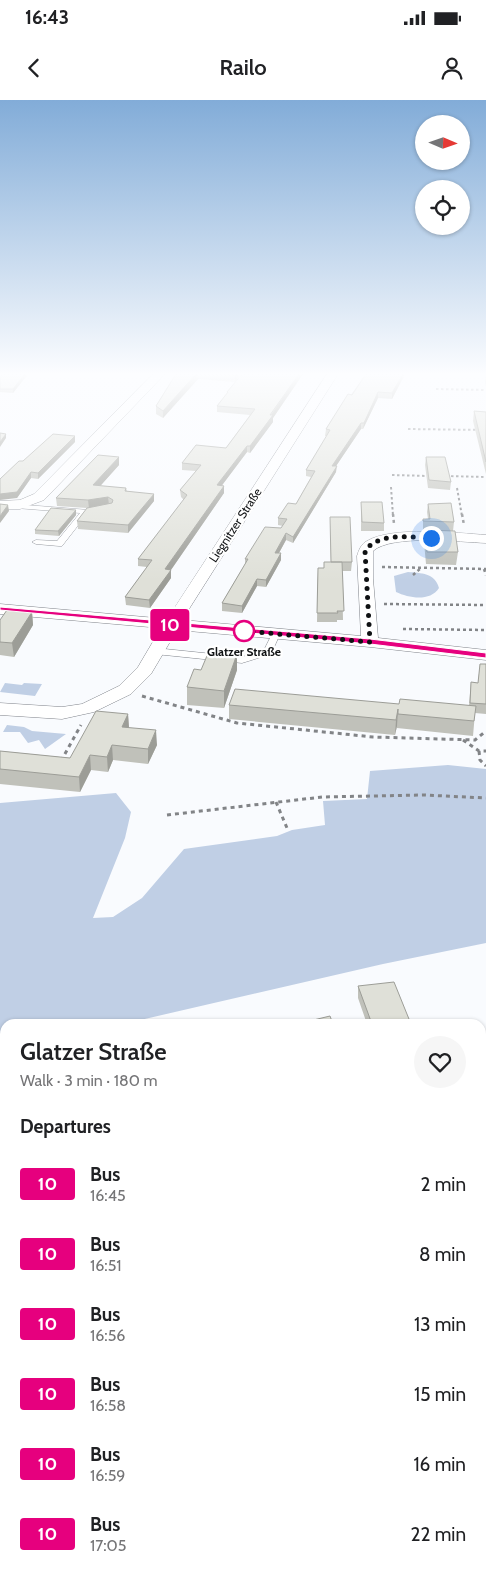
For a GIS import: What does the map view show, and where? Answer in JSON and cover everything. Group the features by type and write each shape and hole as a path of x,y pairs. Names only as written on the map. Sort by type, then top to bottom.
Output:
{"street":[{"path":"0,505 16,506 30,503 39,497 91,443"},
{"name":"Liegnitzer Straße","path":"171,625 288,443"},
{"path":"370,642 365,567 365,551 369,546 378,541 395,537 486,539"},
{"path":"0,609 370,642 486,656"},
{"path":"0,710 62,713 87,708 125,690 145,670 171,625"}],"lane":[{"path":"16,506 85,512 108,509"},
{"path":"36,542 59,544 85,512"},
{"path":"155,651 242,660 268,652 276,634"}],"path":[{"path":"392,475 430,476"},
{"path":"439,476 486,477"},
{"path":"391,486 395,537"},
{"path":"457,488 467,538"},
{"path":"365,567 485,569 486,576"},
{"path":"413,576 420,568"},
{"path":"368,603 486,605"},
{"path":"370,642 408,629 485,630 486,635"},
{"path":"125,690 237,723 373,737 463,740 475,740 486,730"},
{"path":"59,764 83,720 87,708"},
{"path":"463,740 479,751 486,751"},
{"path":"479,751 480,760 486,766"},
{"path":"167,815 276,802 355,796 424,795 486,798"},
{"path":"276,802 287,828"}],"shaded area":[{"path":"408,572 431,577 439,588 430,595 419,598 396,592 394,576"},
{"path":"5,683 22,685 24,683 42,684 35,696 0,692"},
{"path":"7,725 24,727 32,731 66,734 45,749 39,740 28,743 20,732 3,732"},
{"path":"448,765 486,769 486,943 383,964 145,1019 0,1019 0,803 116,793 131,812 125,838 93,918 113,917 142,898 184,849 277,836 292,830 325,825 323,801 367,799 370,771"}],"building":[{"path":"43,443 68,443 38,473 31,472 17,492 0,494 0,479 19,461 23,461"},
{"path":"230,443 252,443 247,446 217,485 224,486 165,569 171,570 149,600 125,597 152,560 138,559 187,495 180,490 201,465 182,463 196,445 226,448"},
{"path":"322,443 347,443 332,466 337,466 293,537 286,533 275,553 281,553 266,580 257,579 242,606 222,603 248,559 245,559 265,527 281,528 287,519 278,518 288,503 296,504 315,471 306,470"},
{"path":"482,443 486,443 486,462"},
{"path":"98,455 119,457 93,485 126,488 125,491 154,494 128,525 77,521 87,508 112,503 113,500 108,497 88,500 56,498"},
{"path":"426,457 445,457 451,482 429,480"},
{"path":"361,502 382,502 384,523 362,522"},
{"path":"451,503 454,522 423,521 423,519 430,519 428,504"},
{"path":"0,504 8,505 0,516"},
{"path":"51,508 76,510 58,531 35,530"},
{"path":"330,517 350,517 352,562 331,562"},
{"path":"425,530 455,531 458,552 427,552"},
{"path":"324,562 342,562 344,611 337,611 338,613 317,613 318,568 324,568"},
{"path":"7,610 32,612 12,643 0,642 0,620"},
{"path":"209,651 237,654 224,691 187,687 194,669 201,670"},
{"path":"480,664 486,664 486,704 470,703 471,682 478,683"},
{"path":"235,689 399,704 400,699 476,706 474,721 398,714 398,709 396,720 229,705"},
{"path":"96,711 128,714 122,727 156,730 148,749 112,745 107,757 90,755 79,777 0,769 0,751 70,758"},
{"path":"394,982 409,1019 370,1019 358,986"},
{"path":"330,1016 331,1019 318,1019"}],"bus line":[{"name":"10","path":"0,609 370,642 486,656"}],"place":[{"name":"Glatzer Straße","path":"244,631"}],"route":[{"path":"244,631 370,642 365,551 369,546 378,541 395,537 431,538"}]}
